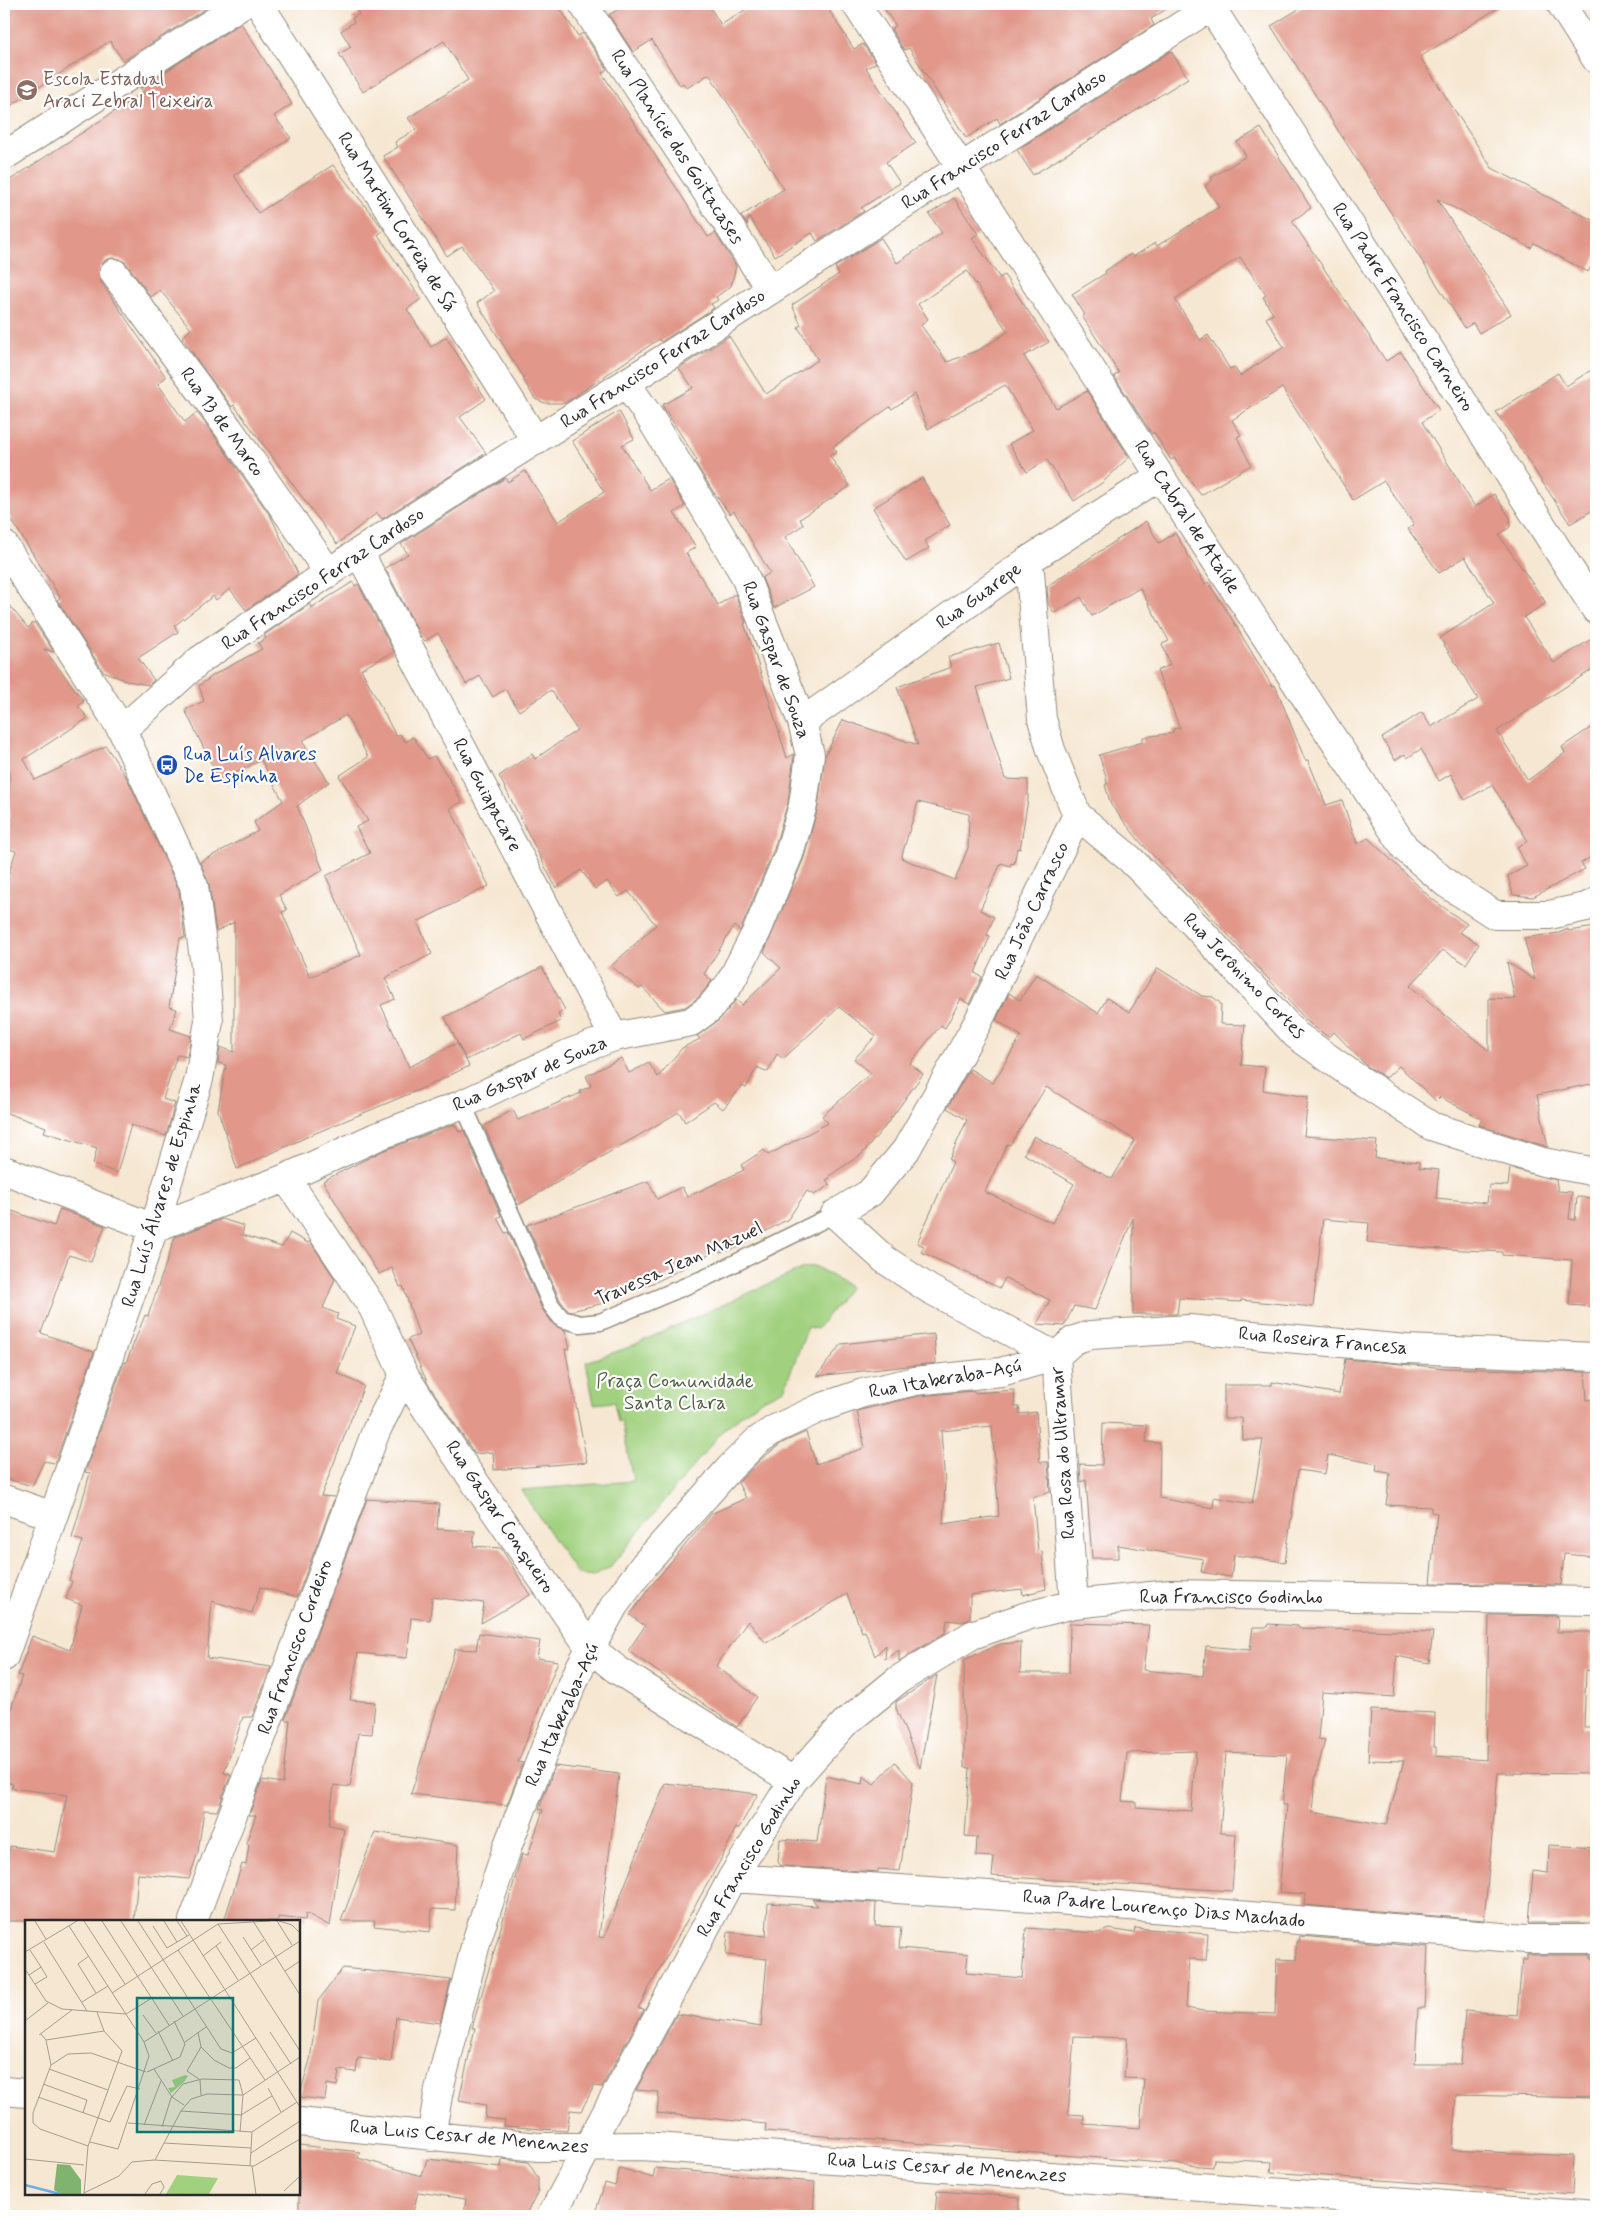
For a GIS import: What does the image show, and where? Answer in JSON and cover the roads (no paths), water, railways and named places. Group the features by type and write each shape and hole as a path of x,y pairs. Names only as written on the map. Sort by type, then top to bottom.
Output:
{"street":[{"path":"4,156 242,4"},
{"name":"Rua Martim Correia de Sá","path":"258,4 536,441"},
{"name":"Rua Planície dos Goitacases","path":"583,4 771,290"},
{"name":"Rua Cabral de Ataíde","path":"856,4 1160,476 1405,848 1447,884 1495,915 1549,915 1586,907 1596,902"},
{"path":"1561,4 1596,59"},
{"name":"Rua Francisco Ferraz Cardoso","path":"122,730 200,660 359,552 536,441 1212,5"},
{"name":"Rua Padre Francisco Carneiro","path":"1212,5 1596,610"},
{"name":"Rua 13 de Marco","path":"114,273 229,429 329,573"},
{"name":"Rua Gaspar de Souza","path":"154,1228 286,1178 376,1137 463,1104 570,1053 614,1037 691,1022 710,1008 730,983 757,932 789,854 803,805 810,755 802,722 744,574 651,418 626,383"},
{"name":"Rua Guarepe","path":"802,722 1028,560 1160,476"},
{"name":"Rua Luís Álvares de Espinha","path":"4,545 122,730 194,886 205,966 208,1021 199,1079 154,1228 4,1657"},
{"name":"Rua Guiapacare","path":"359,552 614,1037"},
{"path":"1028,560 1042,719 1050,750 1077,815"},
{"name":"Rua Jerônimo Cortes","path":"1077,815 1130,860 1196,926 1296,1035 1348,1072 1431,1126 1542,1162 1596,1172"},
{"name":"Rua João Carrasco","path":"835,1214 870,1194 906,1150 978,1022 1077,815"},
{"path":"4,1170 154,1228"},
{"name":"Rua Gaspar Conqueiro","path":"286,1178 372,1308 404,1375 465,1468 590,1648 616,1669 793,1781"},
{"name":"Rua Rosa do Ultramar","path":"835,1214 884,1259 929,1289 1056,1356 1074,1604"},
{"name":"Rua Roseira Francesa","path":"1056,1356 1074,1340 1090,1335 1189,1329 1406,1348 1596,1357"},
{"name":"Rua Itaberaba-Açú","path":"431,2137 439,2090 477,1939 508,1845 546,1746 590,1648 616,1604 645,1564 730,1468 757,1441 775,1429 820,1408 863,1393 914,1381 1002,1372 1056,1356"},
{"name":"Rua Francisco Cordeiro","path":"193,1920 376,1431 404,1375"},
{"path":"4,1499 53,1516"},
{"name":"Rua Francisco Godinho","path":"551,2216 732,1878 793,1781 844,1724 898,1680 972,1635 1027,1616 1074,1604 1170,1594 1596,1601"},
{"name":"Rua Padre Lourenço Dias Machado","path":"732,1878 1033,1898 1526,1940 1596,1939"},
{"path":"4,2091 25,2093"},
{"name":"Rua Luis Cesar de Menenzes","path":"300,2122 538,2147 642,2146 1596,2216"}],"lane":[{"name":"Travessa Jean Mazuel","path":"463,1104 550,1306 562,1319 580,1324 600,1322 705,1278 835,1214"}],"place":[{"name":"Escola Estadual Araci Zebral Teixeira","path":"27,90"},
{"name":"Rua Luís Alvares De Espinha","path":"167,765"}],"park label":[{"name":"Praça Comunidade Santa Clara","path":"675,1392"}]}
